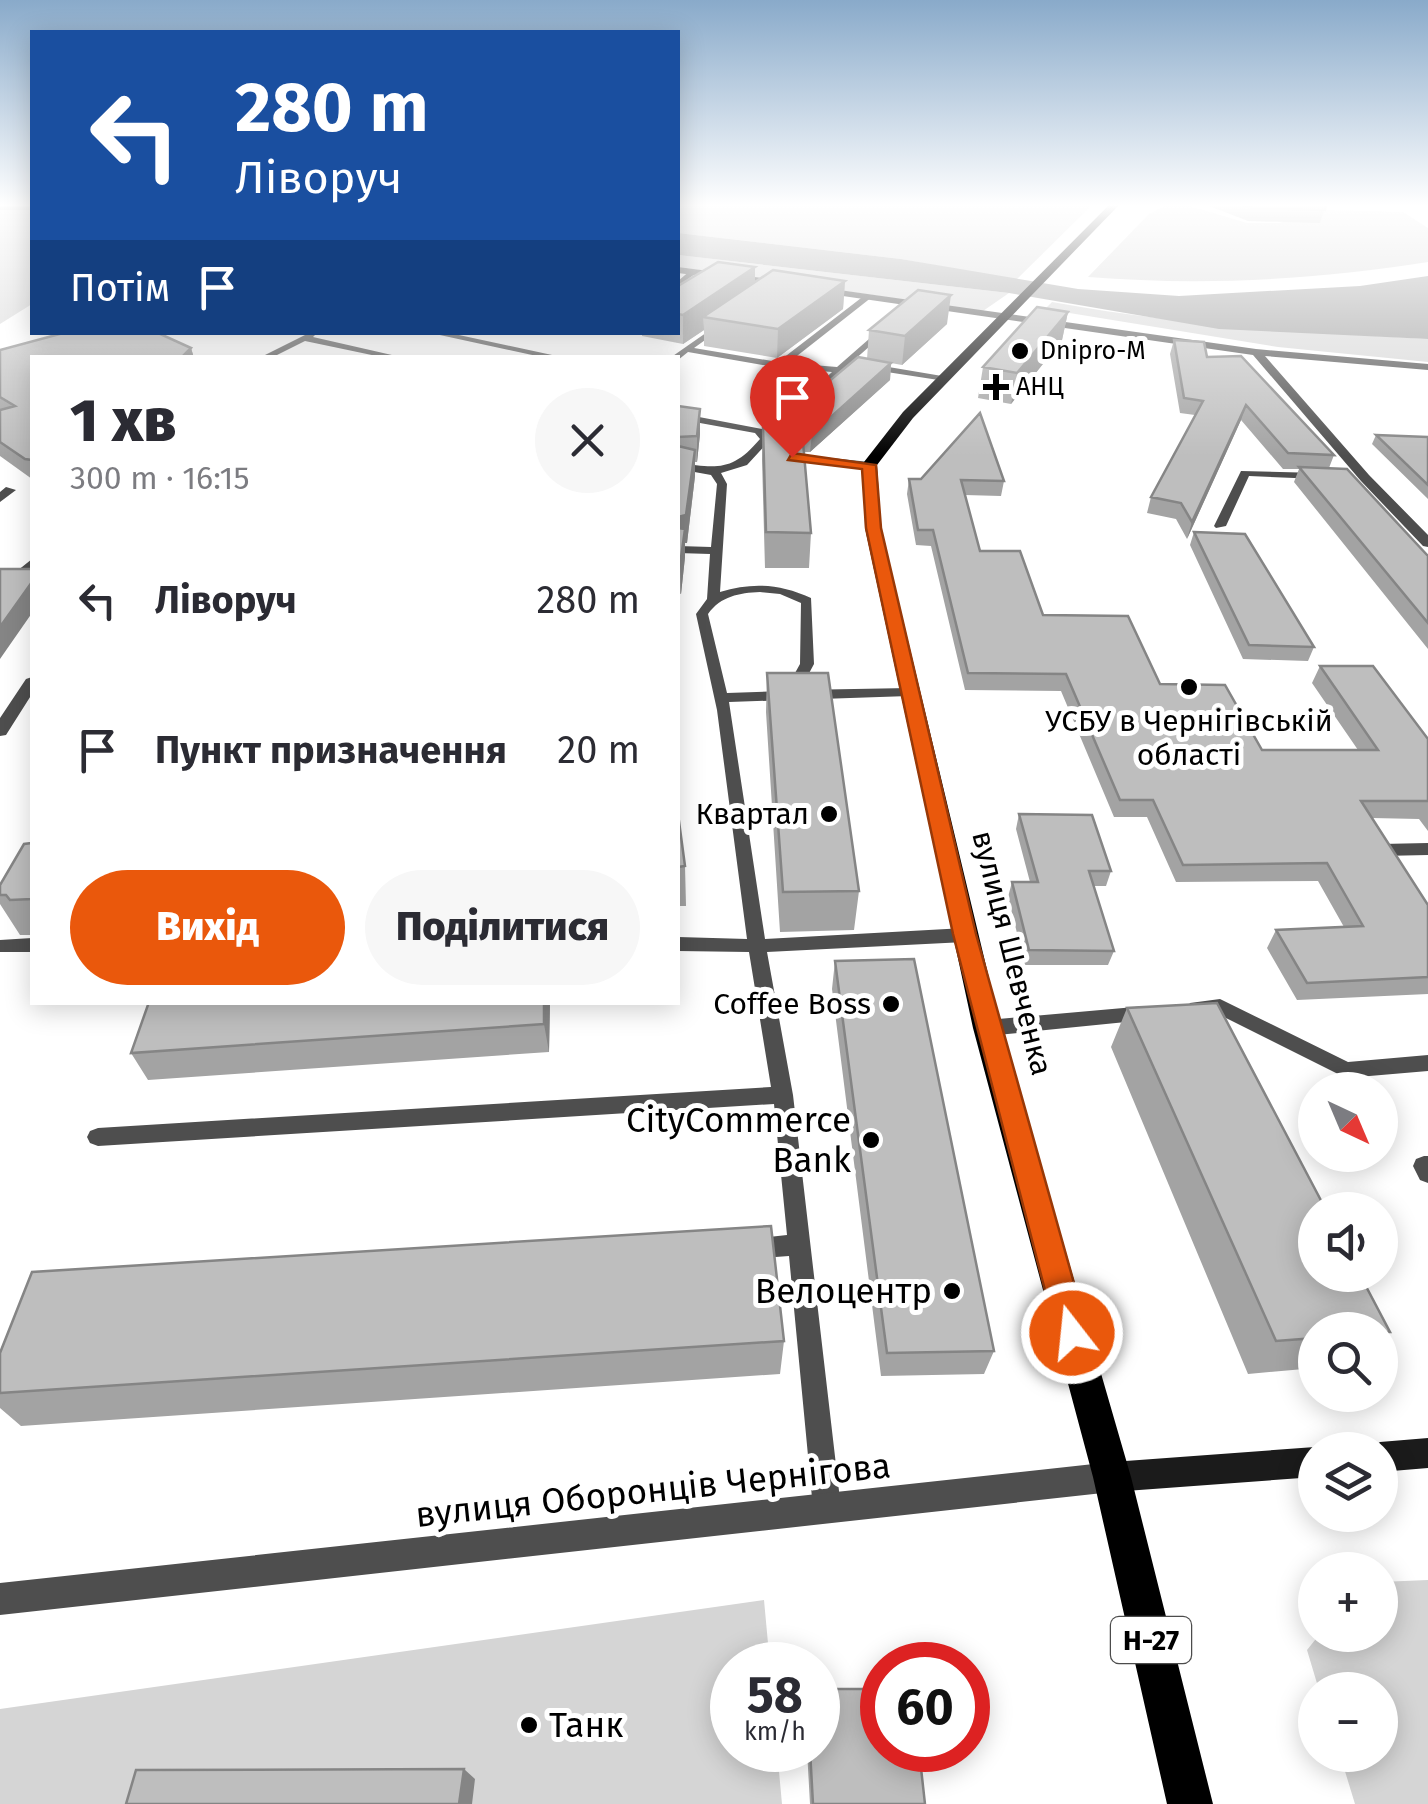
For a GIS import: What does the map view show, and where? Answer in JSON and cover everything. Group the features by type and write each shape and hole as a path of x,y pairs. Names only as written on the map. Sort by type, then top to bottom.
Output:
{"main road":[{"path":"869,465 879,447 1029,288"},
{"name":"вулиця Шевченка","path":"869,465 873,528 965,934 1112,1476 1190,1804"},
{"path":"1398,1456 1428,1453"},
{"name":"вулиця Оборонців Чернігова","path":"1112,1476 1298,1463"}],"street":[{"path":"808,288 1256,352 1428,367"},
{"path":"1256,352 1365,478 1428,543"},
{"path":"0,574 29,571"},
{"path":"0,731 30,685"},
{"name":"вулиця Оборонців Чернігова","path":"0,1600 1112,1476"}],"lane":[{"path":"764,294 773,288"},
{"path":"780,365 868,297"},
{"path":"790,416 911,304"},
{"path":"678,355 733,316"},
{"path":"269,355 310,335"},
{"path":"445,335 547,355"},
{"path":"303,338 385,355"},
{"path":"686,349 780,365 843,367 942,379"},
{"path":"680,416 758,431 766,440"},
{"path":"680,466 715,472 742,463 778,428"},
{"path":"754,453 869,465"},
{"path":"713,599 722,484 715,472"},
{"path":"1220,526 1244,473 1330,477"},
{"path":"1348,478 1365,478"},
{"path":"680,550 715,551"},
{"path":"790,695 806,664 807,601 782,588 736,588 713,599 702,614 722,698 757,946 783,1095 827,1508"},
{"path":"722,698 909,692"},
{"path":"1382,850 1428,850"},
{"path":"680,944 757,946 965,934"},
{"path":"1,946 30,945"},
{"path":"988,1028 1220,1006 1346,1070 1428,1063"},
{"path":"98,1137 783,1095"},
{"path":"719,1250 798,1246"}],"shaded area":[{"path":"0,288 30,288 30,305 0,324"},
{"path":"825,288 967,288 1009,293 983,311"},
{"path":"967,288 1073,288 1179,296 1320,288 1428,288 1428,339 1219,329"},
{"path":"1052,302 1192,322 1428,339 1428,362 1278,347 1045,309"},
{"path":"1428,1580 1428,1804 1355,1804 1345,1772 1398,1772 1398,1672 1314,1672 1308,1652 1398,1652 1398,1581"},
{"path":"764,1600 768,1642 710,1642 710,1772 779,1772 782,1804 0,1804 0,1709"}],"building":[{"path":"680,288 723,288 683,315"},
{"path":"746,288 835,288 778,329 703,317"},
{"path":"918,290 951,295 905,336 869,330"},
{"path":"1037,307 1068,312 1017,373 983,367"},
{"path":"56,335 163,335 191,348 184,355 30,355 30,460 0,442 0,410 15,406 0,397 0,350"},
{"path":"1174,340 1204,342 1207,357 1241,356 1334,455 1288,453 1246,405 1192,522 1181,503 1151,497 1203,401 1184,398"},
{"path":"858,357 891,363 812,434 773,428"},
{"path":"680,406 700,409 697,436 680,437"},
{"path":"980,413 1004,481 961,480 980,551 1020,551 1043,615 1128,616 1160,684 1225,685 1262,750 1378,750 1320,666 1373,666 1428,739 1428,801 1361,801 1428,905 1428,977 1307,983 1276,930 1363,926 1327,863 1183,865 1153,800 1120,800 1066,674 968,673 933,530 918,530 909,479 921,479"},
{"path":"763,428 802,431 811,533 766,532"},
{"path":"1376,435 1428,437 1428,485"},
{"path":"680,446 695,450 686,515 680,516"},
{"path":"1299,467 1347,469 1428,556 1428,623"},
{"path":"680,528 685,529 680,565"},
{"path":"1194,532 1245,534 1314,647 1249,645"},
{"path":"0,569 30,569 30,585 0,627"},
{"path":"767,673 828,673 859,891 783,892"},
{"path":"1019,814 1092,815 1111,871 1089,871 1114,951 1029,950 1012,882 1038,882"},
{"path":"680,829 685,866 680,867"},
{"path":"30,843 30,899 10,900 0,895 0,885 24,844"},
{"path":"914,959 994,1351 887,1353 835,961"},
{"path":"1217,1003 1298,1157 1298,1172 1306,1172 1317,1192 1298,1192 1298,1292 1369,1292 1379,1312 1298,1312 1298,1339 1276,1341 1127,1008"},
{"path":"148,1005 544,1005 544,1024 131,1053"},
{"path":"771,1226 784,1341 0,1393 0,1353 32,1272"},
{"path":"840,1689 860,1689 860,1772 921,1772 925,1804 813,1804 811,1772 840,1772"},
{"path":"464,1769 459,1804 126,1804 136,1770"}],"place":[{"name":"Dnipro-M","path":"1020,351"},
{"name":"АНЦ","path":"996,387"},
{"name":"УСБУ в Чернігівській області","path":"1189,687"},
{"name":"Квартал","path":"829,814"},
{"name":"Coffee Boss","path":"891,1004"},
{"name":"CityCommerce Bank","path":"871,1140"},
{"name":"Велоцентр","path":"952,1291"},
{"name":"Танк","path":"529,1725"}],"route":[{"path":"792,457 869,465 873,528 965,934 1072,1333"}]}
